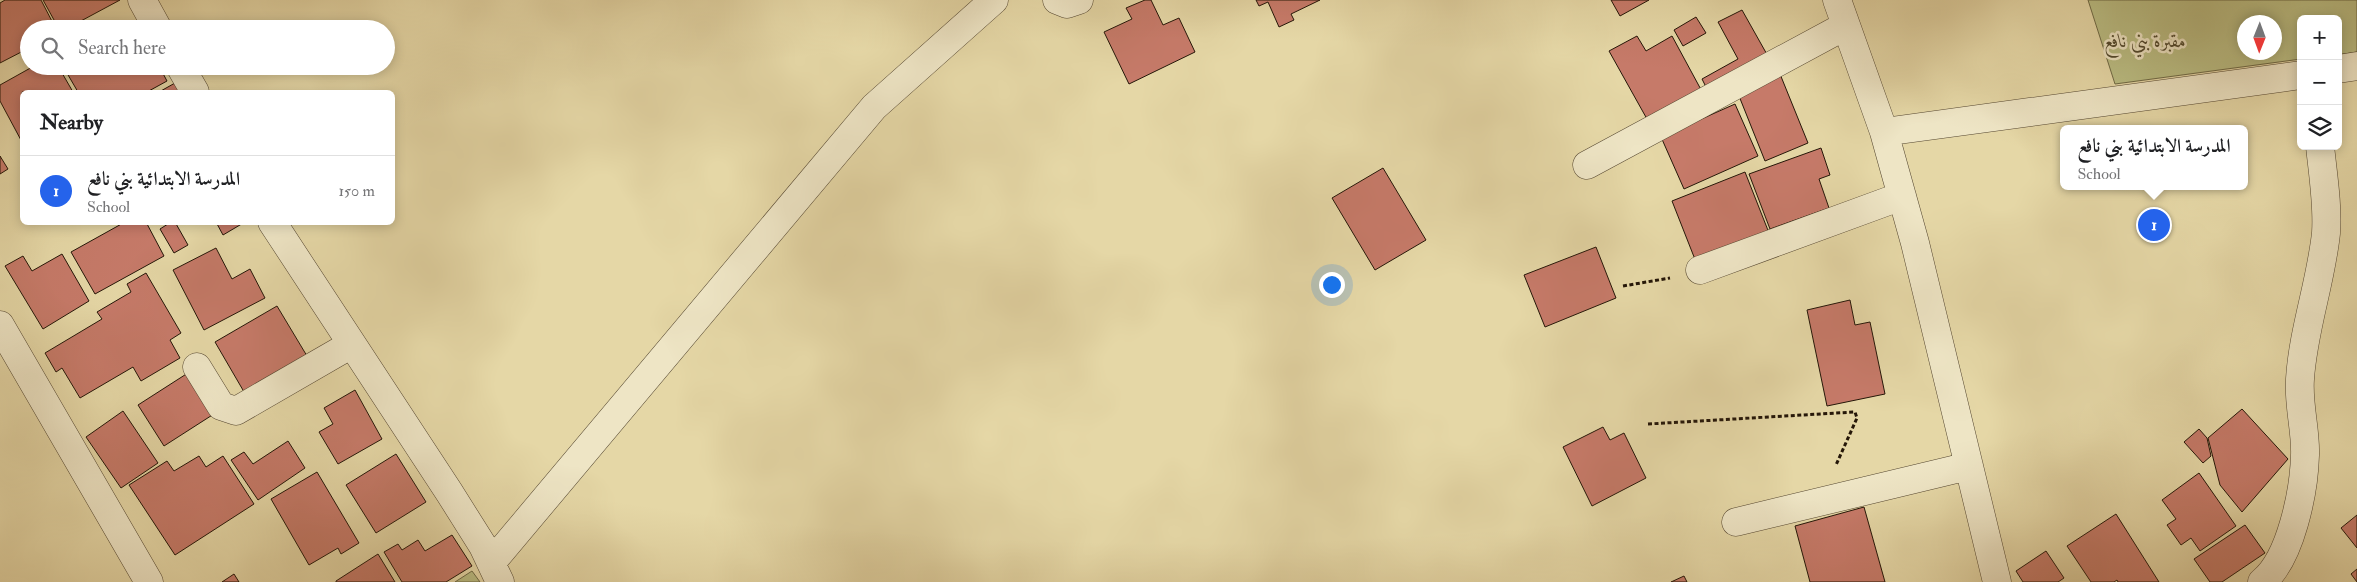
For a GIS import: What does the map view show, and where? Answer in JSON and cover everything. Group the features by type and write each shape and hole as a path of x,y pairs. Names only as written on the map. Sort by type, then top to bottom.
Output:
{"street":[{"path":"142,0 153,20"},
{"path":"274,225 454,500 496,572 874,107 994,0"},
{"path":"1837,0 1884,132 1902,196 1998,582"},
{"path":"1587,165 1845,26"},
{"path":"2342,68 2357,66"},
{"path":"185,75 194,90"},
{"path":"1884,132 2297,76"},
{"path":"2262,582 2280,561 2289,543 2303,478 2305,455 2300,379 2327,220 2320,150"},
{"path":"1700,270 1902,196"},
{"path":"0,325 149,582"},
{"path":"197,366 221,406 236,412 352,344"},
{"path":"1736,522 1969,466"}],"path":[{"path":"1623,286 1658,281 1700,270"},
{"path":"1648,424 1855,412 1857,418 1819,502"}],"green space":[{"name":"مقبرة بني نافع","path":"2088,0 2357,0 2357,52 2342,54 2342,15 2297,15 2297,60 2115,84"},
{"path":"472,571 480,582 455,582"}],"building":[{"path":"5,0 41,0 51,20 20,20 20,53 0,63 0,3"},
{"path":"43,0 120,0 83,20 54,20"},
{"path":"1145,0 1151,0 1163,25 1179,18 1195,52 1129,84 1104,32 1132,19 1126,8"},
{"path":"1256,0 1320,0 1291,14 1294,20 1279,27 1268,2 1259,6"},
{"path":"1611,0 1649,0 1620,16"},
{"path":"1742,10 1769,58 1708,91 1702,79 1738,59 1718,22"},
{"path":"1696,17 1706,33 1683,46 1674,30"},
{"path":"1637,36 1646,51 1672,36 1705,97 1652,128 1609,51"},
{"path":"20,74 63,75 72,90 20,90 20,138 0,101 0,85"},
{"path":"1780,74 1808,143 1765,161 1737,91"},
{"path":"68,75 164,75 167,81 151,90 77,90"},
{"path":"175,83 180,90 163,90"},
{"path":"1735,104 1758,156 1684,189 1661,137"},
{"path":"1821,148 1830,175 1819,179 1829,208 1770,229 1749,174"},
{"path":"0,156 8,169 0,174"},
{"path":"1383,168 1426,240 1375,270 1332,198"},
{"path":"1745,172 1771,238 1698,267 1672,201"},
{"path":"120,225 148,225 164,256 95,294 71,252"},
{"path":"166,225 177,225 188,245 174,253 160,229"},
{"path":"218,225 240,225 223,235"},
{"path":"1596,247 1616,298 1545,327 1524,275"},
{"path":"216,248 232,279 250,269 265,298 204,330 173,270"},
{"path":"62,254 89,301 43,329 5,266 23,256 32,271"},
{"path":"146,273 181,333 170,340 180,358 141,381 133,367 80,398 62,368 56,372 45,353 102,319 97,312 131,292 127,284"},
{"path":"1850,300 1855,325 1870,322 1885,394 1827,406 1807,310"},
{"path":"277,306 310,361 247,397 215,342"},
{"path":"191,371 217,412 164,446 138,405"},
{"path":"355,390 382,439 338,464 319,432 333,424 324,408"},
{"path":"2242,409 2288,459 2242,512 2220,485 2208,438"},
{"path":"123,411 158,463 121,488 86,437"},
{"path":"1603,427 1610,440 1624,433 1646,478 1592,506 1563,447"},
{"path":"2199,429 2207,438 2211,456 2203,463 2184,442"},
{"path":"288,441 305,468 258,500 231,460 244,452 253,464"},
{"path":"396,454 426,502 376,533 346,485"},
{"path":"199,456 206,467 223,456 254,504 175,555 129,485 167,461 174,471"},
{"path":"317,472 359,543 341,554 338,548 309,565 271,499"},
{"path":"2199,473 2236,526 2200,551 2191,538 2181,545 2167,525 2176,519 2162,500"},
{"path":"1864,507 1885,582 1810,582 1795,526"},
{"path":"2116,514 2159,582 2118,582 2117,580 2114,582 2091,582 2067,546"},
{"path":"2357,515 2357,548 2341,528"},
{"path":"2245,525 2265,553 2222,582 2210,582 2194,559"},
{"path":"452,535 472,566 446,582 402,582 384,552 398,544 402,550 418,540 425,551"},
{"path":"2046,551 2064,578 2058,582 2023,582 2016,571"},
{"path":"378,554 395,582 336,582 336,581"},
{"path":"2357,569 2357,582 2351,574"},
{"path":"234,574 239,582 222,582"},
{"path":"1684,576 1687,582 1671,582"}],"place":[{"name":"المدرسة الابتدائية بني نافع","path":"2154,225"}]}
